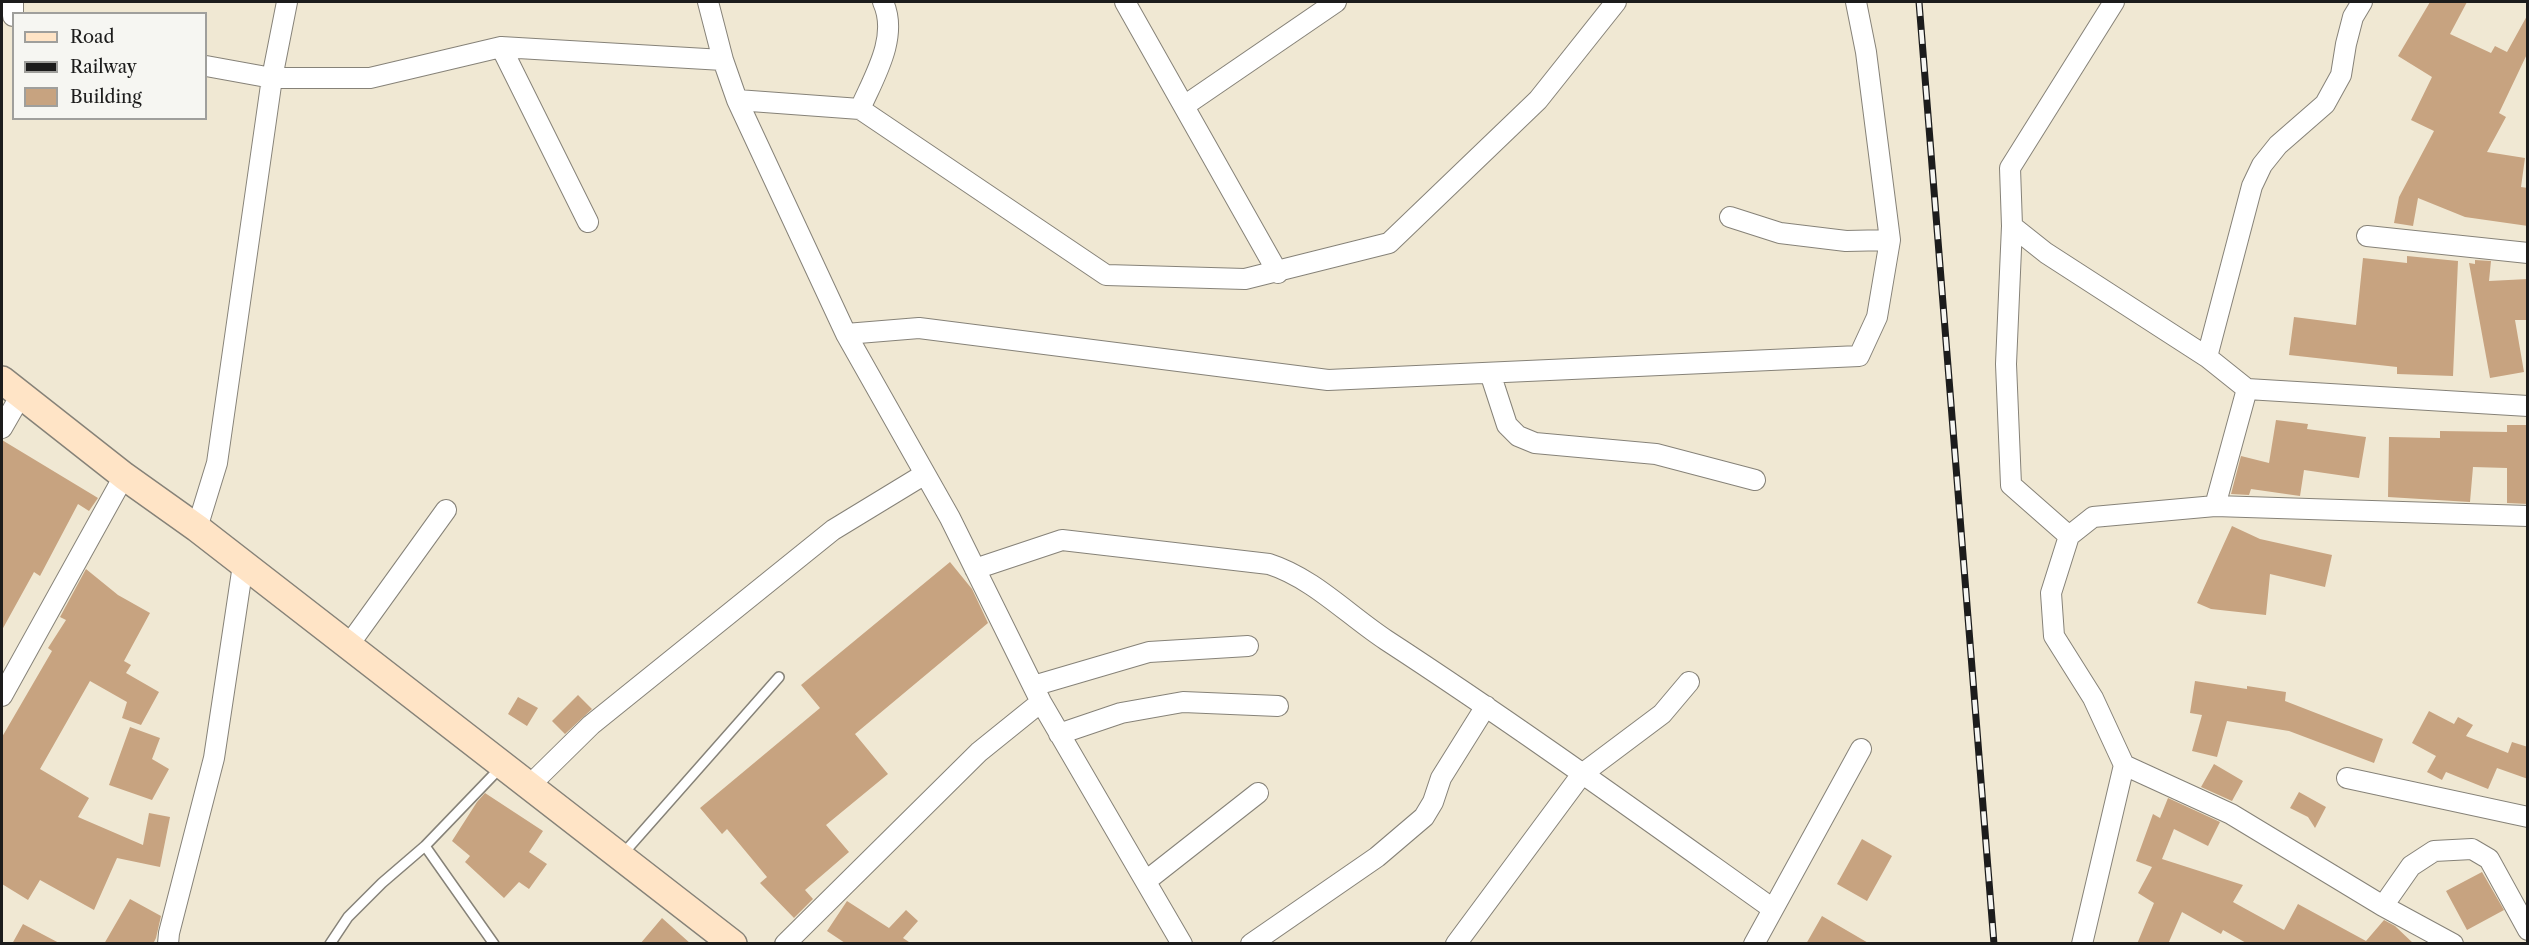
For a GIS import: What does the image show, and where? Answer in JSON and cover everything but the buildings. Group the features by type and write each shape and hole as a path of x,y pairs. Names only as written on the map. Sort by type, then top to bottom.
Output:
{"main road":[{"path":"11,388 124,476 197,528 732,943"}],"street":[{"path":"197,528 217,463 272,78 287,2"},
{"path":"708,2 723,60 737,100 846,334 925,474 1059,734 1182,944"},
{"path":"860,110 885,54 888,12 883,2"},
{"path":"1125,2 1278,273"},
{"path":"1184,106 1336,2"},
{"path":"737,100 860,110 1106,275 1245,279 1278,273 1389,243 1538,100 1616,2"},
{"path":"846,334 919,328 1328,380 1859,356 1877,317 1890,240 1866,52 1856,2"},
{"path":"2069,536 2011,485 2006,364 2012,226 2010,168 2114,2"},
{"path":"2207,357 2252,186 2262,165 2277,146 2325,104 2341,75 2353,17 2362,2"},
{"path":"501,47 588,222"},
{"path":"207,66 272,78 370,78 501,47 723,60"},
{"path":"1730,217 1780,233 1846,241 1890,240"},
{"path":"2012,226 2046,253 2207,357 2247,389 2528,406"},
{"path":"2367,236 2528,253"},
{"path":"1490,373 1507,425 1518,436 1535,443 1656,454 1755,480"},
{"path":"2,428 11,388"},
{"path":"2215,506 2247,389"},
{"path":"530,786 591,725 833,530 925,474"},
{"path":"2,696 124,476"},
{"path":"2082,944 2124,765 2093,698 2054,636 2051,593 2069,536 2093,517 2215,506 2528,516"},
{"path":"348,646 446,510"},
{"path":"975,569 1062,540 1269,564 1300,578 1369,629 1486,706 1773,909"},
{"path":"168,944 168,933 214,758 243,565"},
{"path":"785,944 1037,694 1149,652 1248,646"},
{"path":"1456,944 1582,774 1662,714 1689,682"},
{"path":"1059,734 1121,713 1183,702 1278,706"},
{"path":"1251,944 1377,856 1424,817 1433,802 1441,778 1486,706"},
{"path":"1754,944 1861,749"},
{"path":"2124,765 2231,814 2383,906 2453,944"},
{"path":"2347,778 2528,818"},
{"path":"1146,881 1258,793"},
{"path":"2383,906 2411,866 2434,851 2472,849 2489,859 2528,930"}],"lane":[{"path":"620,857 779,677"},
{"path":"330,944 348,917 382,883 425,846 502,765"},
{"path":"425,846 495,944"}],"railway":[{"path":"1919,2 1994,944"}]}
